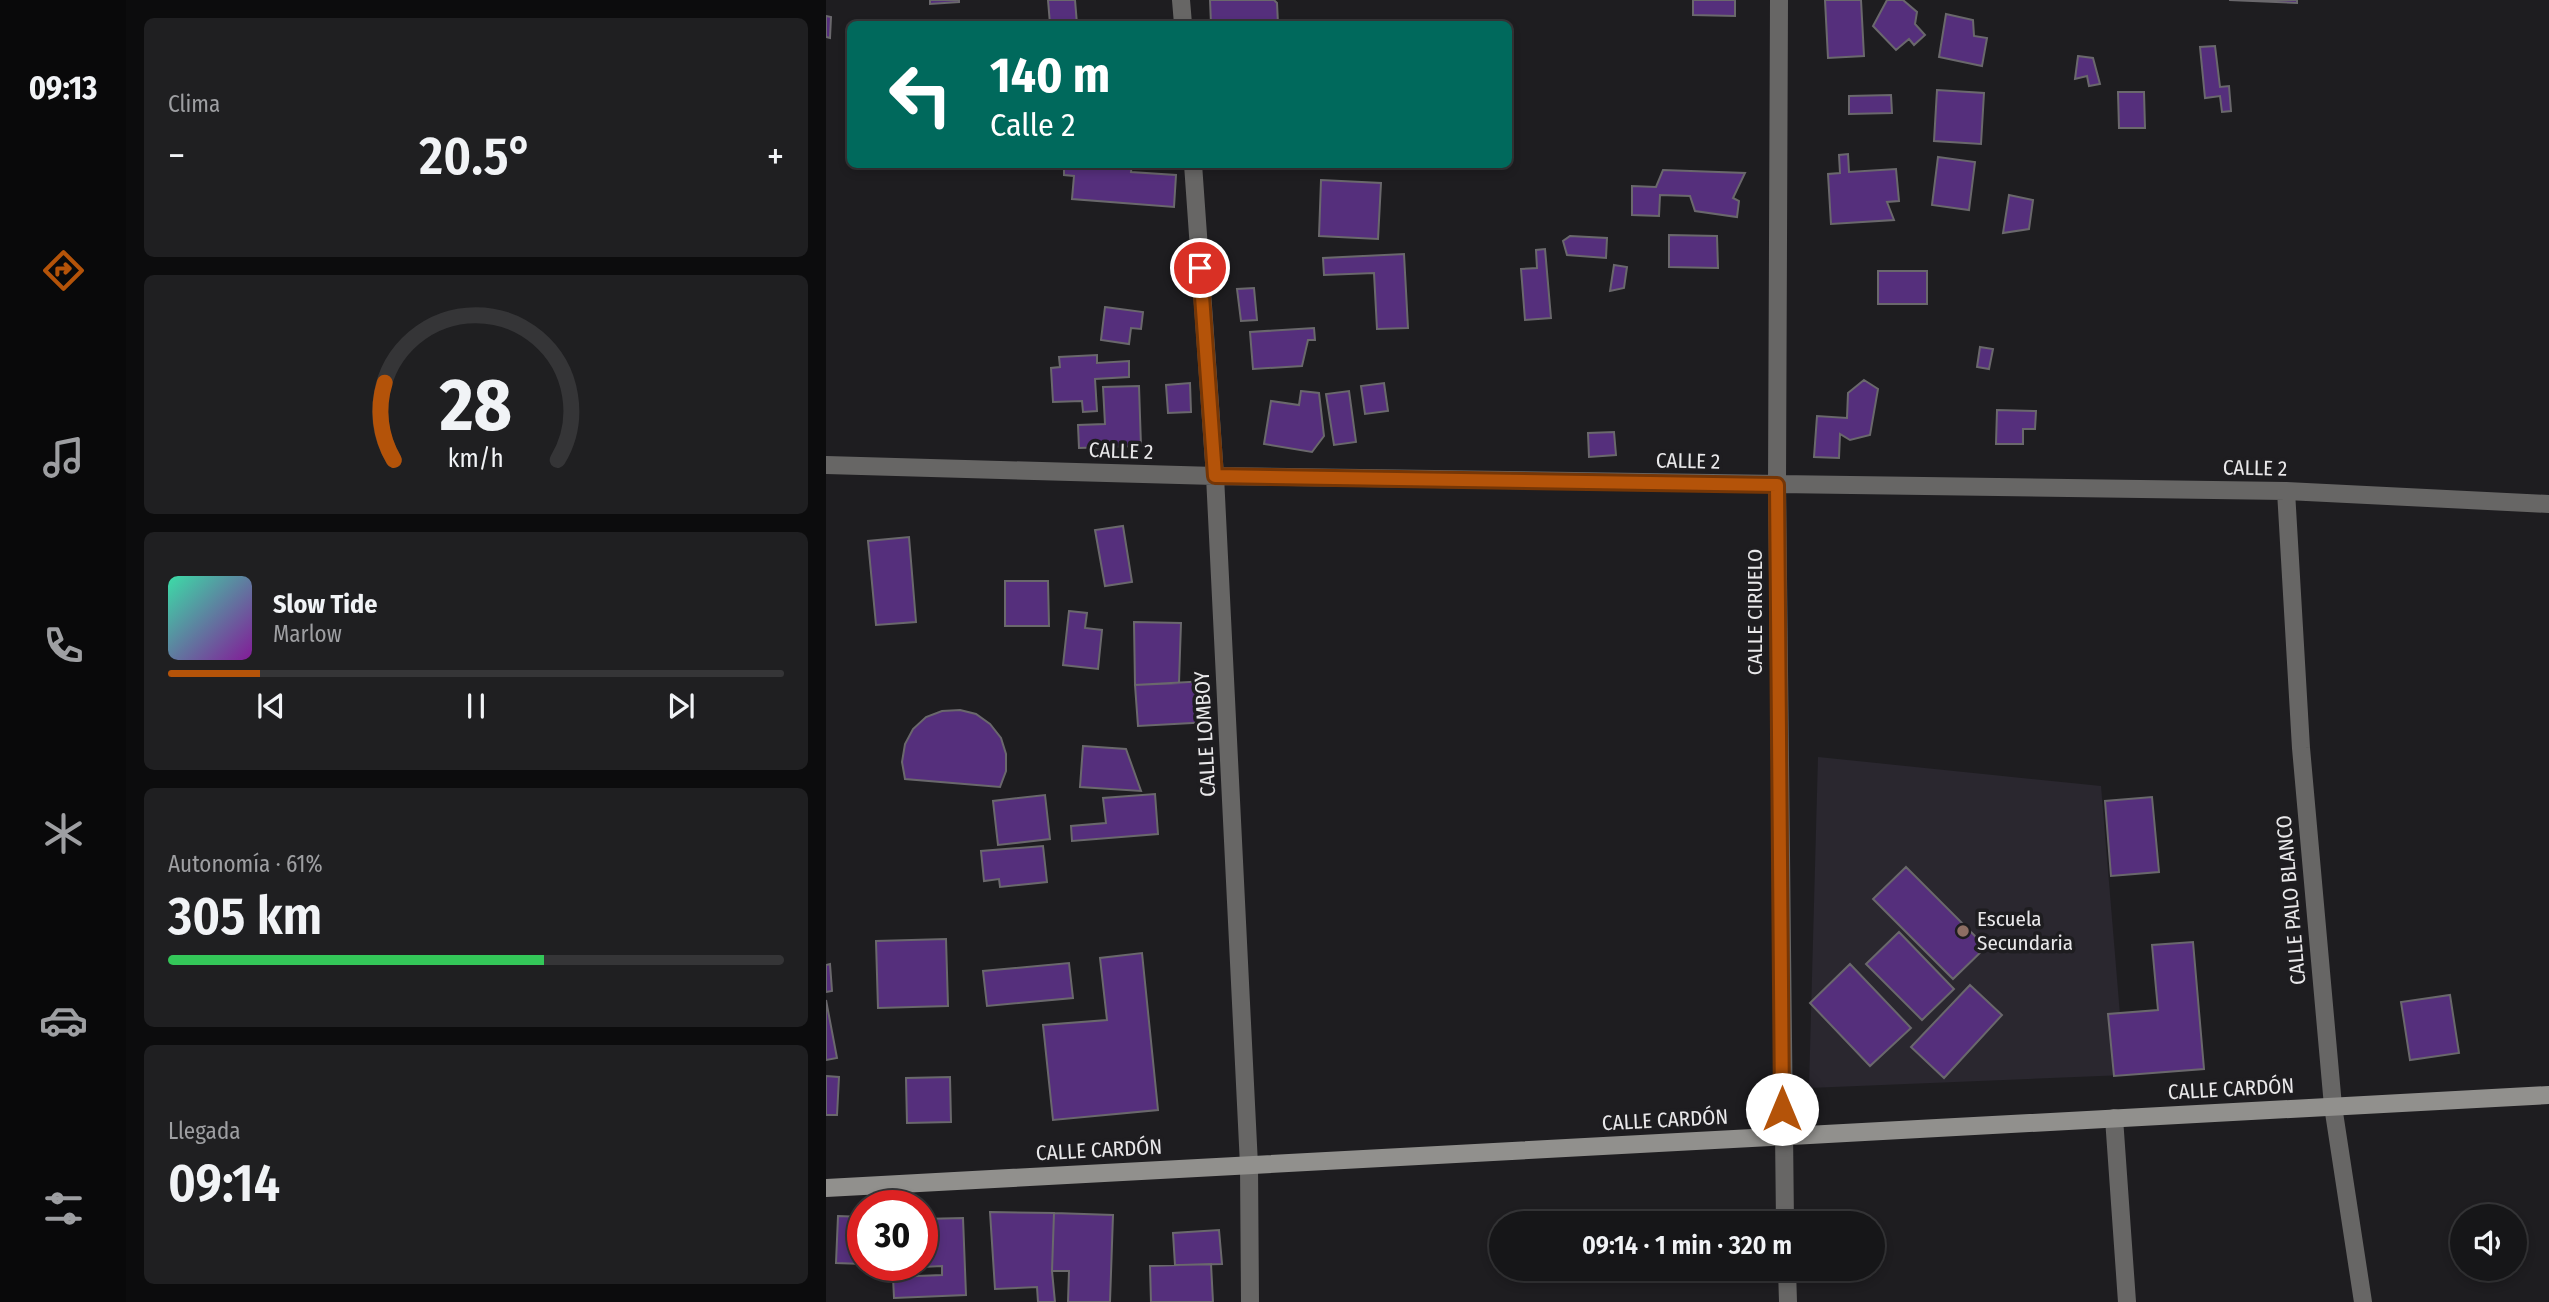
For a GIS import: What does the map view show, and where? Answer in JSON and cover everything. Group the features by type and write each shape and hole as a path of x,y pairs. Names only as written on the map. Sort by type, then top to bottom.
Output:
{"main road":[{"name":"CALLE CARDÓN","path":"826,1188 2549,1095"}],"street":[{"path":"1181,0 1183,21"},
{"name":"CALLE CIRUELO","path":"1779,0 1777,485 1785,1211"},
{"name":"CALLE LOMBOY","path":"1193,168 1215,476 1249,1165 1250,1302"},
{"name":"CALLE 2","path":"826,465 1215,476 2286,491 2549,504"},
{"name":"CALLE PALO BLANCO","path":"2286,491 2301,748 2333,1107 2363,1302"},
{"path":"2114,1118 2127,1302"},
{"path":"1787,1281 1788,1302"}],"shaded area":[{"name":"Escuela Secundaria","path":"1818,757 2101,786 2125,1075 1809,1088"}],"building":[{"path":"930,0 959,0 959,2 930,4"},
{"path":"1048,0 1075,0 1077,21 1050,21"},
{"path":"1210,0 1274,0 1277,3 1278,21 1211,21"},
{"path":"1693,0 1735,0 1735,16 1693,15"},
{"path":"1825,0 1861,0 1864,56 1828,58"},
{"path":"1887,0 1903,0 1917,12 1915,24 1925,35 1914,45 1909,39 1896,50 1873,26"},
{"path":"2229,0 2297,0 2297,3"},
{"path":"1946,14 1973,20 1974,36 1987,38 1982,66 1939,57"},
{"path":"826,16 831,17 830,38 826,37"},
{"path":"2215,46 2220,87 2229,86 2231,111 2222,112 2220,96 2205,98 2200,47"},
{"path":"2078,56 2093,58 2100,84 2089,86 2087,76 2075,79"},
{"path":"1937,90 1984,93 1981,144 1934,141"},
{"path":"2118,92 2144,92 2145,128 2119,128"},
{"path":"1891,95 1892,113 1849,114 1849,96"},
{"path":"1848,154 1849,172 1896,169 1899,201 1887,202 1894,220 1831,224 1828,174 1840,173 1839,155"},
{"path":"1938,157 1975,162 1969,210 1932,205"},
{"path":"1064,168 1132,168 1131,172 1176,175 1174,207 1072,199 1074,176 1064,175"},
{"path":"1663,170 1745,173 1733,198 1739,201 1737,217 1695,211 1690,196 1660,195 1659,216 1632,215 1632,186 1656,187"},
{"path":"1321,180 1381,183 1378,239 1319,236"},
{"path":"2009,195 2033,200 2029,229 2003,233"},
{"path":"1669,235 1717,236 1718,268 1669,267"},
{"path":"1570,236 1607,238 1606,258 1567,255 1563,241"},
{"path":"1545,249 1551,318 1525,320 1521,269 1537,268 1536,250"},
{"path":"1404,254 1408,328 1377,329 1374,273 1324,275 1323,258"},
{"path":"1614,265 1627,267 1624,288 1610,291"},
{"path":"1878,271 1927,271 1927,304 1878,304"},
{"path":"1254,288 1257,320 1241,321 1237,289"},
{"path":"1105,307 1143,312 1141,329 1131,328 1129,344 1101,340"},
{"path":"1314,328 1315,340 1308,340 1302,366 1253,369 1250,332"},
{"path":"1980,347 1993,349 1989,369 1977,367"},
{"path":"1097,355 1097,363 1129,361 1129,377 1095,379 1097,411 1083,412 1082,401 1053,402 1051,368 1060,367 1059,357"},
{"path":"1864,380 1878,389 1870,435 1850,440 1840,434 1839,458 1814,457 1817,416 1847,418 1848,393"},
{"path":"1190,383 1191,412 1168,413 1166,385"},
{"path":"1384,383 1388,411 1365,414 1361,386"},
{"path":"1139,386 1141,446 1079,448 1078,425 1105,424 1103,387"},
{"path":"1301,391 1319,393 1324,436 1312,452 1264,444 1271,401 1299,405"},
{"path":"1349,391 1356,442 1334,445 1326,394"},
{"path":"1997,410 2036,411 2035,429 2023,429 2023,444 1996,444"},
{"path":"1614,432 1616,455 1589,457 1588,433"},
{"path":"1123,526 1132,582 1105,586 1095,530"},
{"path":"909,537 916,622 876,625 868,541"},
{"path":"1005,581 1048,581 1049,626 1005,626"},
{"path":"1069,611 1087,613 1085,628 1102,630 1098,669 1063,665"},
{"path":"1134,622 1181,623 1179,683 1135,685"},
{"path":"1207,681 1210,722 1138,726 1135,685"},
{"path":"960,710 976,714 990,724 1001,738 1006,754 1006,771 1000,787 905,779 902,762 905,744 913,729 926,717 942,711"},
{"path":"1083,746 1126,749 1141,791 1080,787"},
{"path":"1155,794 1158,834 1072,841 1071,826 1106,823 1103,798"},
{"path":"1045,795 1050,839 998,845 993,801"},
{"path":"2152,797 2159,872 2111,876 2105,801"},
{"path":"1043,846 1047,882 1000,887 999,879 984,881 981,851"},
{"path":"1906,867 1986,947 1953,979 1873,899"},
{"path":"1899,932 1954,989 1922,1020 1866,964"},
{"path":"946,939 948,1006 878,1008 876,941"},
{"path":"2193,942 2204,1069 2114,1076 2108,1014 2158,1010 2152,945"},
{"path":"1142,953 1158,1110 1053,1120 1043,1025 1107,1020 1100,958"},
{"path":"1069,963 1073,998 987,1006 983,971"},
{"path":"830,964 832,991 826,992 826,965"},
{"path":"1850,964 1911,1028 1870,1066 1810,1003"},
{"path":"1970,985 2002,1015 1944,1078 1911,1047"},
{"path":"2450,995 2459,1053 2410,1060 2401,1002"},
{"path":"826,1000 837,1058 826,1060"},
{"path":"826,1076 839,1077 837,1115 826,1115"},
{"path":"950,1077 951,1122 907,1123 906,1078"},
{"path":"990,1212 1054,1213 1052,1271 1055,1302 1038,1302 1037,1287 995,1289"},
{"path":"1054,1213 1113,1215 1110,1302 1068,1302 1069,1271 1052,1271"},
{"path":"838,1216 847,1216 847,1263 836,1263"},
{"path":"963,1218 966,1295 894,1298 893,1281 938,1281 938,1275 942,1275 942,1266 938,1266 938,1219"},
{"path":"1219,1230 1222,1264 1175,1265 1173,1233"},
{"path":"1211,1264 1213,1302 1151,1302 1150,1266"}],"place":[{"name":"Escuela Secundaria","path":"1963,931"}],"route":[{"path":"1200,268 1215,476 1777,485 1782,1109"}]}
